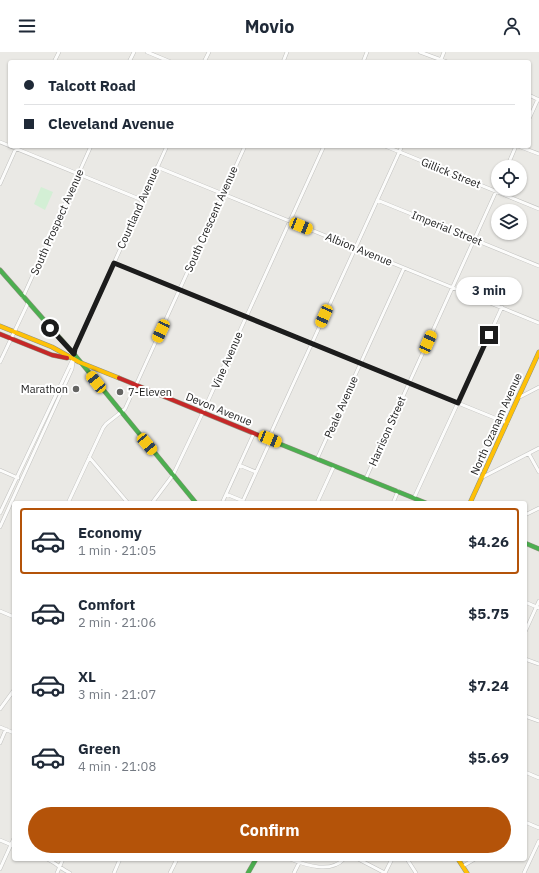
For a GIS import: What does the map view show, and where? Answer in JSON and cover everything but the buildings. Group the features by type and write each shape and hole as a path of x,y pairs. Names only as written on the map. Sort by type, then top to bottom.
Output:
{"street":[{"path":"147,52 166,60"},
{"path":"420,52 438,60"},
{"path":"531,114 538,99"},
{"path":"0,184 16,148"},
{"path":"18,148 142,200"},
{"name":"South Prospect Avenue","path":"23,297 91,148"},
{"name":"Courtland Avenue","path":"13,501 72,369 75,349 166,148"},
{"name":"South Crescent Avenue","path":"69,501 104,426 125,409 244,148"},
{"name":"Vine Avenue","path":"154,501 173,475 323,148"},
{"name":"Gillick Street","path":"390,148 491,190"},
{"path":"242,501 270,439 270,434 401,148"},
{"path":"510,160 516,148"},
{"path":"522,148 539,154"},
{"name":"Albion Avenue","path":"157,167 539,322"},
{"name":"Harrison Street","path":"366,478 494,196"},
{"name":"Gillick Street","path":"506,196 539,209"},
{"name":"Imperial Street","path":"377,200 539,266"},
{"path":"114,263 507,423"},
{"name":"Peale Avenue","path":"317,459 404,268"},
{"path":"0,270 73,357"},
{"path":"0,362 28,303"},
{"path":"414,498 502,307"},
{"name":"Devon Avenue","path":"0,326 52,347 73,357 79,362 421,501"},
{"name":"Devon Avenue","path":"0,334 52,355 73,357"},
{"name":"North Ozanam Avenue","path":"471,501 539,352"},
{"name":"Courtland Avenue","path":"0,513 73,357"},
{"path":"79,362 194,501"},
{"path":"518,398 539,386"},
{"path":"223,501 254,433"},
{"path":"482,478 539,448"},
{"path":"529,454 539,472"},
{"path":"89,457 126,501"},
{"path":"239,465 256,472"},
{"path":"318,501 334,466"},
{"path":"0,470 22,479"},
{"path":"394,501 398,491"},
{"path":"226,494 240,501"},
{"path":"6,499 12,502"},
{"name":"Courtland Avenue","path":"0,527 12,504"},
{"path":"527,514 539,508"},
{"path":"527,544 539,549"},
{"path":"527,628 538,607 539,601"},
{"path":"527,603 538,607"},
{"path":"0,612 12,616"},
{"path":"527,660 539,664"},
{"path":"0,708 12,693"},
{"path":"527,717 539,721"},
{"path":"0,727 12,732"},
{"path":"0,743 6,730"},
{"path":"527,773 539,778"},
{"path":"527,823 539,828"},
{"path":"0,840 12,845"},
{"path":"524,873 539,841"},
{"path":"0,869 12,847"},
{"path":"52,861 70,873"},
{"path":"57,873 62,861"},
{"path":"114,873 119,861"},
{"path":"175,873 170,872 176,861"},
{"path":"248,873 255,861"},
{"path":"296,861 323,871"},
{"path":"333,870 340,866 343,861"},
{"path":"362,861 385,873 391,861"},
{"path":"408,861 416,873"},
{"path":"459,861 467,873"},
{"path":"463,866 472,861"},
{"path":"294,873 299,862"}],"green space":[{"path":"41,187 53,192 45,210 34,204"}],"traffic: fast":[{"path":"0,270 74,354 194,501"},
{"path":"275,442 421,501"},
{"path":"527,544 539,549"},
{"path":"248,873 255,861"}],"traffic: slow":[{"path":"0,326 52,347 79,362 119,378"},
{"path":"471,501 539,352"},
{"path":"459,861 467,873"}],"traffic: jam":[{"path":"0,334 52,355 67,358"},
{"path":"119,378 275,442"}],"place":[{"name":"Marathon","path":"76,389"},
{"name":"7-Eleven","path":"120,392"}],"route":[{"path":"50,328 74,354 114,263 458,403 489,335"}]}
